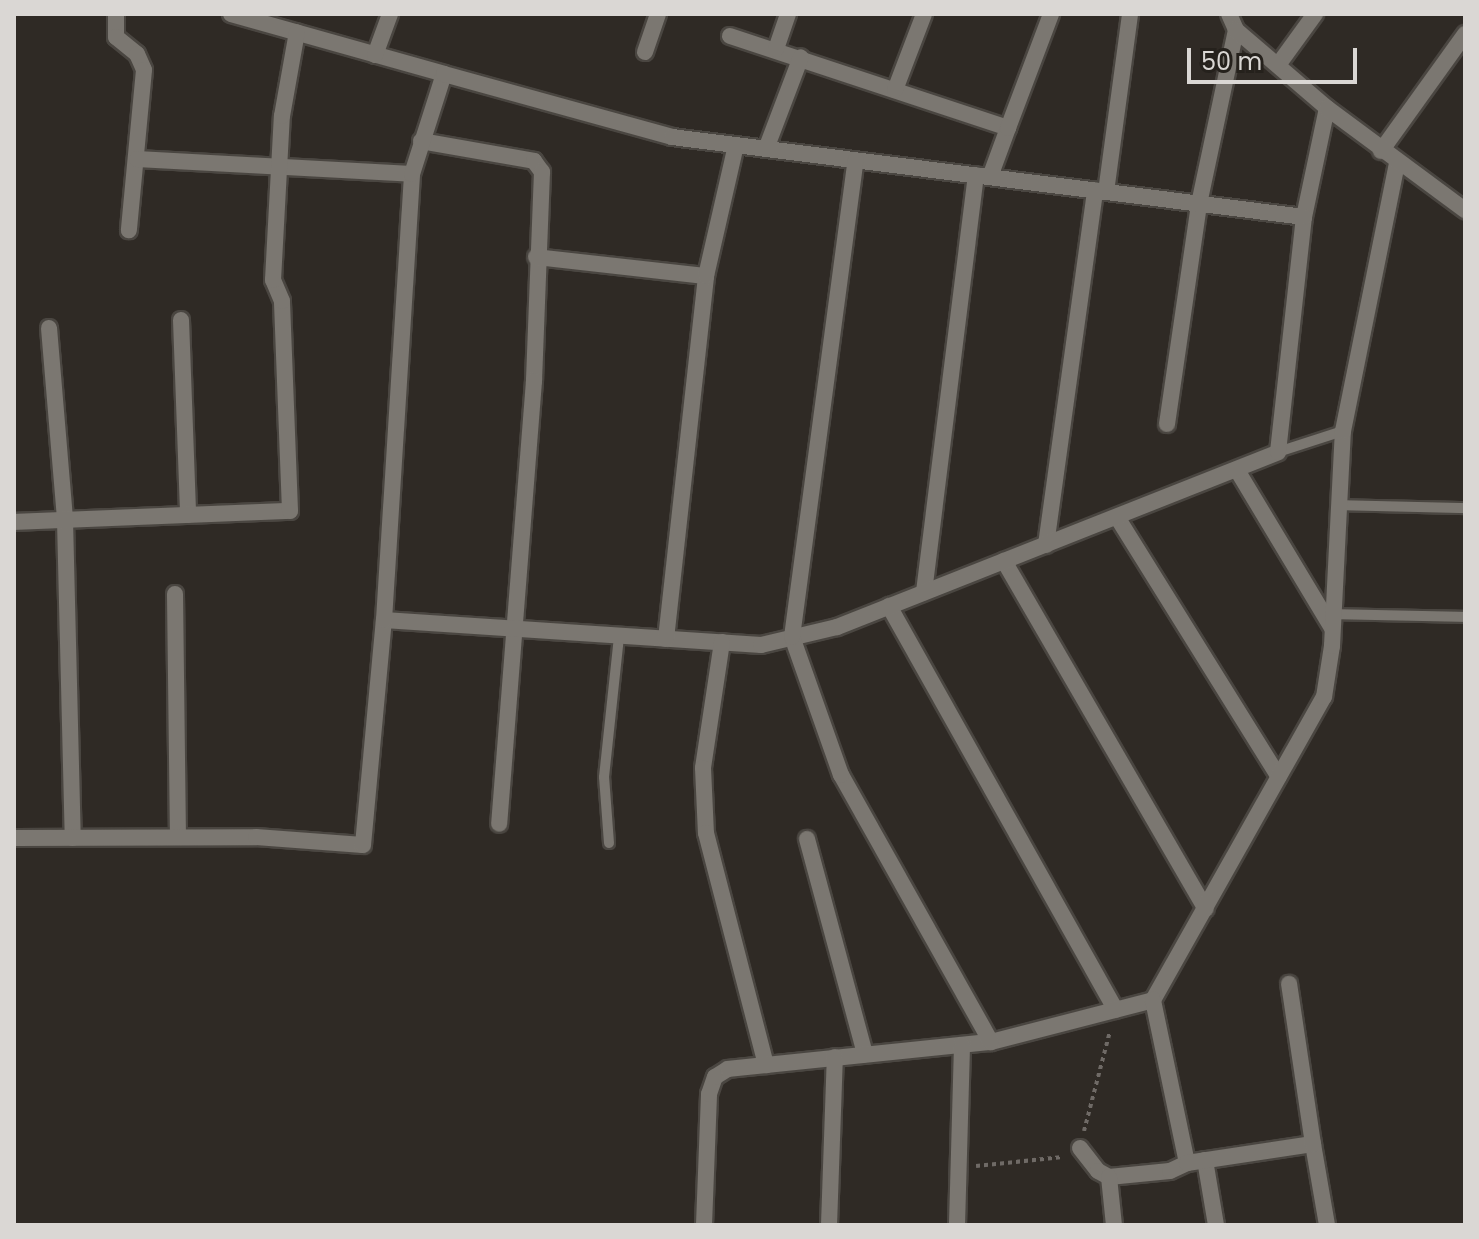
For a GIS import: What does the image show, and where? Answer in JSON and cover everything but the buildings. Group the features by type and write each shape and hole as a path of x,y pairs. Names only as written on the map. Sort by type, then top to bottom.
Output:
{"street":[{"path":"116,14 116,37 143,61 129,230"},
{"path":"231,14 672,137 1304,217"},
{"path":"375,55 390,14"},
{"path":"645,52 658,14"},
{"path":"776,49 788,14"},
{"path":"895,90 924,14"},
{"path":"924,592 983,176 1008,128 1051,14"},
{"path":"1046,545 1130,14"},
{"path":"1229,14 1236,30 1327,108 1397,163 1465,210"},
{"path":"1278,65 1315,14"},
{"path":"1167,424 1199,204 1236,30"},
{"path":"14,522 290,511 282,301 273,280 279,168 297,32"},
{"path":"1381,151 1465,34"},
{"path":"730,36 1008,128"},
{"path":"766,149 801,57"},
{"path":"14,838 178,837 363,845 384,620 412,174 444,74"},
{"path":"384,620 761,645 889,606 1278,452 1304,217 1327,108"},
{"path":"421,141 534,161 543,186 536,257 534,381 512,628 499,824"},
{"path":"666,639 706,276 736,145"},
{"path":"137,159 412,174"},
{"path":"856,160 792,637 841,775 991,1042"},
{"path":"1187,1163 1153,1000 1324,697 1333,621 1343,431 1397,163"},
{"path":"536,257 706,276"},
{"path":"181,320 188,515"},
{"path":"49,328 65,520 73,838"},
{"path":"1237,470 1333,621"},
{"path":"1117,517 1279,777"},
{"path":"1004,561 1206,909"},
{"path":"175,594 178,837"},
{"path":"889,606 1116,1010"},
{"path":"722,642 703,768 706,833 766,1065"},
{"path":"807,839 865,1054"},
{"path":"1289,984 1327,1225"},
{"path":"704,1225 709,1094 715,1077 728,1069 991,1042 1153,1000"},
{"path":"957,1225 962,1045"},
{"path":"829,1225 835,1057"},
{"path":"1080,1148 1098,1171 1109,1177 1170,1171 1187,1163 1313,1144"},
{"path":"1205,1160 1216,1225"},
{"path":"1109,1177 1114,1225"}],"lane":[{"path":"1278,452 1343,431"},
{"path":"1339,505 1465,508"},
{"path":"1333,621 1465,617"},
{"path":"609,843 604,777 619,636"}],"path":[{"path":"958,1167 1067,1157 1080,1148 1116,1010"}]}
